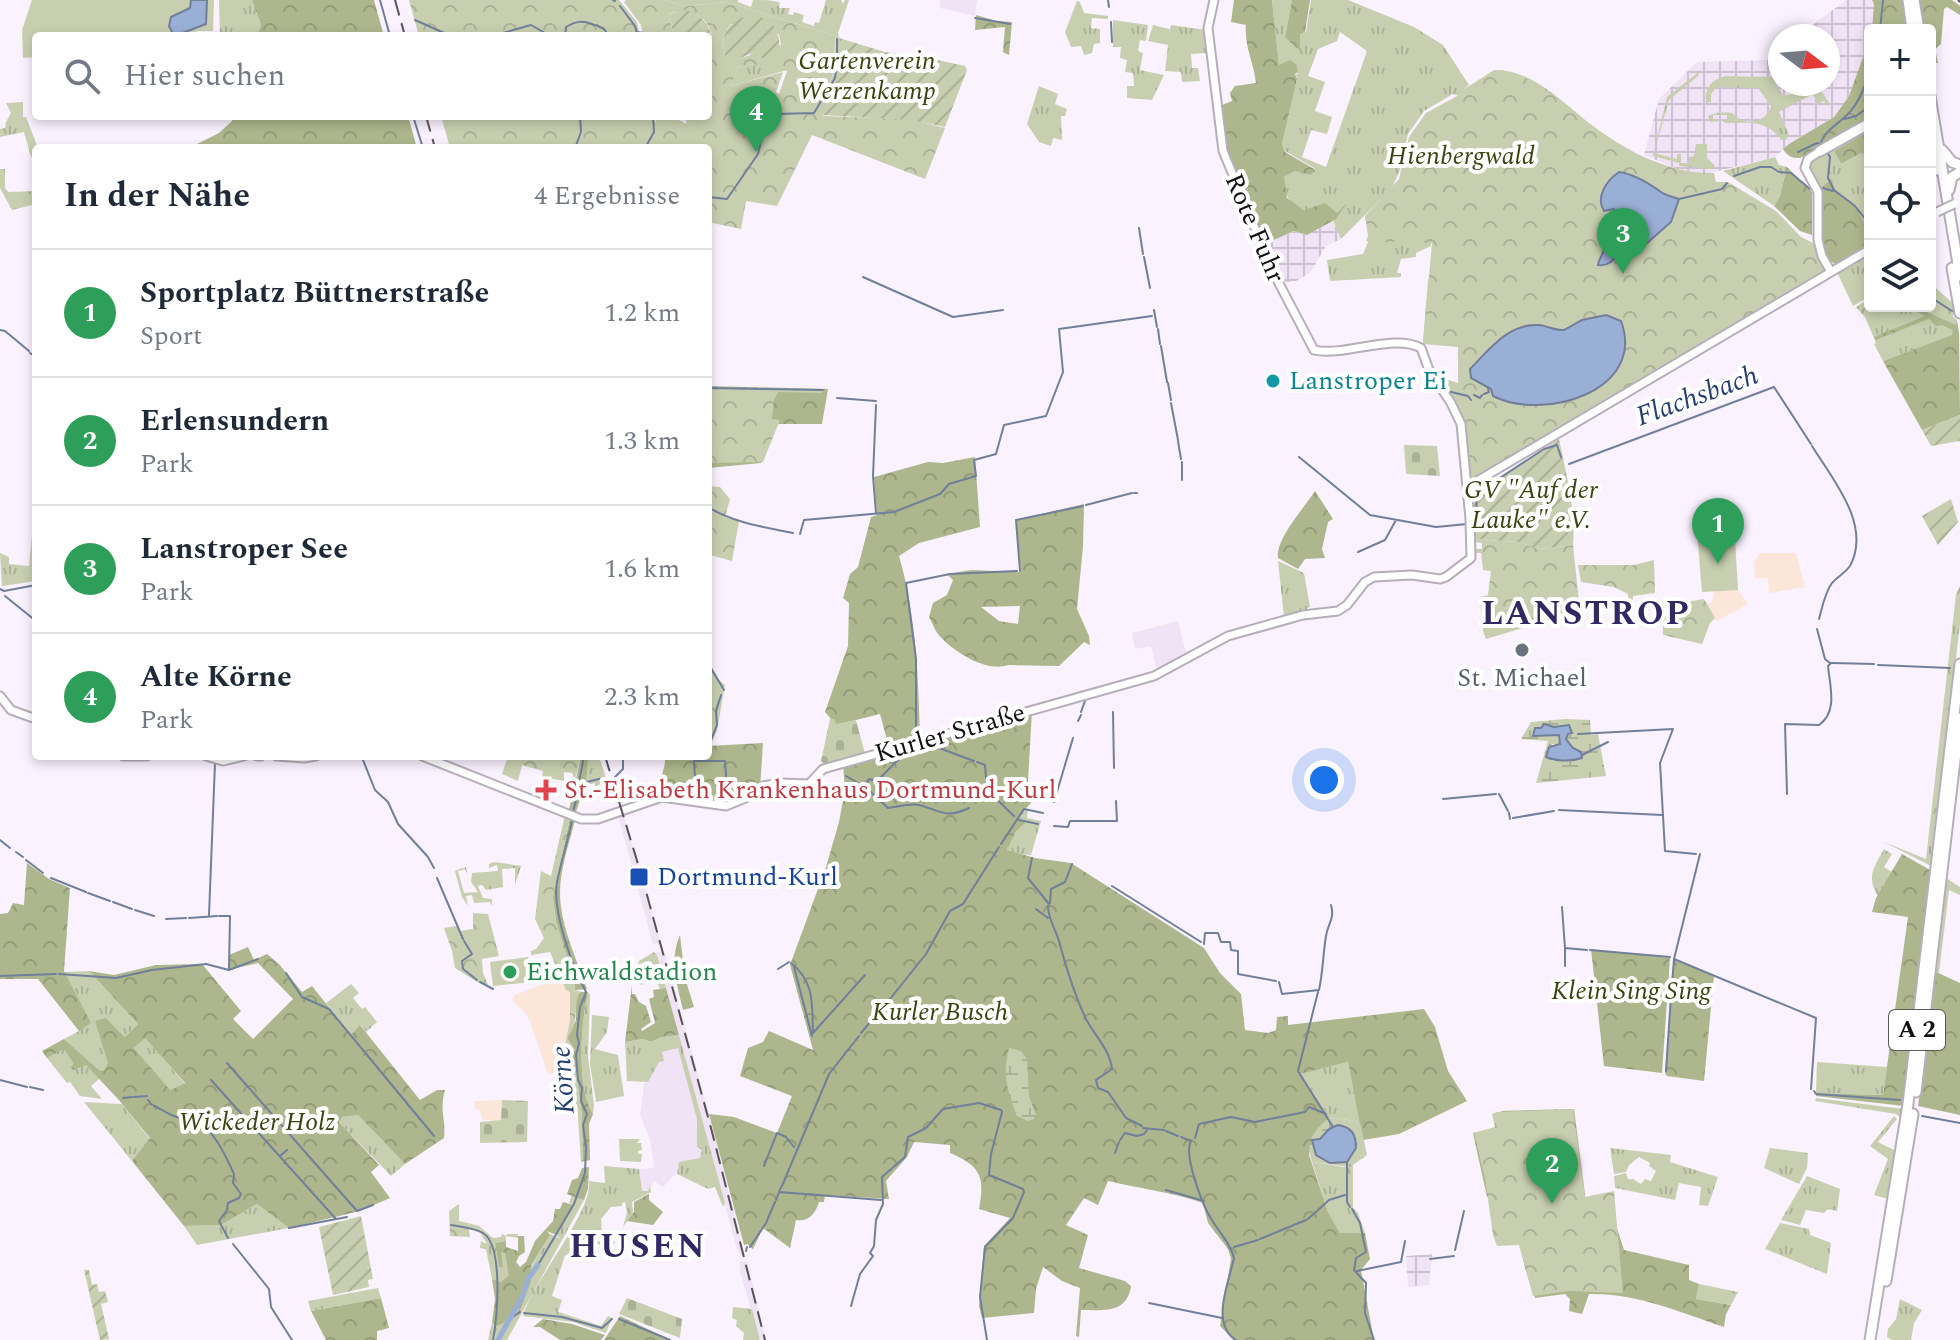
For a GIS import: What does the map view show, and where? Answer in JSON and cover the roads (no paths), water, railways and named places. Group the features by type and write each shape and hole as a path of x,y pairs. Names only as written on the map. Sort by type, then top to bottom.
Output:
{"highway":[{"path":"1908,0 1914,24"},
{"path":"1914,0 1915,24"},
{"path":"1825,149 1864,127"},
{"path":"1936,131 1954,202"},
{"path":"1938,143 1945,156 1960,165"},
{"path":"1936,168 1960,313"},
{"path":"1960,172 1950,183 1960,276"},
{"name":"A 2","path":"1870,1340 1906,1119 1960,664"},
{"name":"A 2","path":"1876,1340 1909,1149 1960,718"}],"main road":[{"name":"Rote Fuhr","path":"1214,0 1208,28 1221,141 1229,168 1273,272 1312,349 1321,351 1397,344 1420,346 1429,370 1460,421 1467,487"},
{"path":"1825,149 1809,163 1811,180 1819,197 1817,234 1822,252 1833,271"},
{"path":"1936,213 1954,202"},
{"path":"1467,487 1864,253"},
{"name":"Kurler Straße","path":"432,760 573,816 598,819 667,796 730,805 753,795 763,786 809,784 823,769 1154,676 1228,636 1303,615 1338,611 1347,605 1365,582 1374,577 1446,577 1471,558 1467,487"},
{"path":"0,696 11,710 32,718"}],"water":[{"path":"191,0 207,0 206,24 185,32 172,32 169,26 171,17 190,8"},
{"path":"1619,172 1636,177 1679,199 1671,222 1646,244 1629,242 1608,264 1598,265 1617,222 1614,209 1604,211 1602,195 1607,184"},
{"path":"1606,315 1621,321 1625,345 1619,366 1605,382 1586,394 1562,402 1538,405 1514,403 1493,396 1491,389 1471,378 1470,369 1500,339 1518,328 1539,325 1564,330 1582,320"},
{"path":"1544,724 1554,727 1569,725 1572,733 1566,739 1581,752 1582,758 1563,760 1546,757 1549,747 1560,744 1559,735 1533,736 1535,728 1541,728"},
{"path":"1338,1125 1352,1132 1356,1148 1347,1162 1330,1163 1316,1155 1312,1140 1320,1139"}],"waterway":[{"name":"Körne","path":"380,0 389,32"},
{"path":"1108,0 1109,7"},
{"path":"1881,24 1883,0"},
{"path":"620,6 637,32"},
{"path":"975,18 1010,24"},
{"path":"415,20 442,32"},
{"path":"1111,22 1112,42"},
{"path":"565,32 566,27 573,23 594,25"},
{"path":"506,32 531,25 543,32"},
{"path":"596,25 606,32"},
{"path":"837,39 837,69"},
{"path":"712,197 727,199 758,154 764,129 777,114 814,113 836,71"},
{"path":"1821,142 1855,105 1864,88"},
{"path":"1845,119 1864,110"},
{"name":"Körne","path":"414,120 422,144"},
{"path":"576,144 581,132 580,120"},
{"path":"647,144 654,132 653,120"},
{"path":"1798,152 1817,143 1822,145"},
{"path":"1826,150 1830,157 1828,178 1834,190 1864,217"},
{"path":"1734,176 1760,167 1771,167 1779,172 1791,173 1810,189"},
{"path":"1679,199 1722,189 1727,183"},
{"path":"1823,188 1833,191"},
{"path":"1139,228 1143,254"},
{"path":"1144,257 1150,288"},
{"path":"863,277 953,317 1003,310"},
{"path":"1936,301 1952,311"},
{"path":"1154,310 1157,327"},
{"path":"800,534 804,520 894,512 940,494 949,484 976,476 974,460 996,454 1004,425 1046,416 1063,372 1059,329 1152,316"},
{"path":"1158,329 1160,344"},
{"path":"0,330 29,351"},
{"path":"1161,346 1167,382"},
{"path":"1168,383 1171,400"},
{"name":"Flachsbach","path":"1569,464 1774,387 1811,444"},
{"path":"712,388 823,390"},
{"path":"1484,394 1489,392 1488,389"},
{"path":"1447,391 1468,396 1471,400"},
{"path":"1474,395 1480,398 1482,395"},
{"path":"837,398 876,401"},
{"path":"1171,403 1178,440"},
{"path":"876,405 873,476 876,513"},
{"path":"1178,441 1181,459"},
{"name":"Flachsbach","path":"1476,496 1544,449 1557,445 1561,457"},
{"name":"Flachsbach","path":"1812,446 1847,503 1856,535 1856,550 1850,566 1830,587 1819,619"},
{"name":"Flachsbach","path":"1299,457 1370,515 1436,527 1467,524"},
{"path":"1182,462 1182,480"},
{"path":"1086,505 1132,493"},
{"name":"Flachsbach","path":"1473,512 1477,510 1476,499"},
{"path":"1020,571 1016,520 1083,506"},
{"path":"712,509 739,521 793,533"},
{"path":"1358,552 1385,540 1396,520"},
{"path":"916,741 916,659 906,583 950,574 1017,571"},
{"path":"0,589 32,586"},
{"path":"5,596 32,618"},
{"name":"Flachsbach","path":"1817,629 1825,659 1830,663"},
{"path":"1787,794 1785,724 1819,725 1825,720 1831,706 1828,666 1831,663"},
{"path":"1832,663 1874,664"},
{"path":"1878,665 1950,668"},
{"path":"712,670 724,690"},
{"path":"712,738 721,695"},
{"path":"1081,712 1086,698"},
{"path":"1113,712 1114,768"},
{"path":"1078,721 1081,715"},
{"path":"1578,734 1673,729 1660,763 1665,851 1696,854"},
{"path":"1054,802 1073,738"},
{"path":"933,741 939,748 974,761"},
{"path":"1582,755 1608,742"},
{"path":"846,776 865,787 869,779 877,781 911,747"},
{"path":"363,760 375,790 388,802 398,824 434,868"},
{"name":"Körne","path":"573,814 583,760"},
{"path":"615,777 623,769 623,760"},
{"path":"700,796 696,792 694,761 725,761 728,803"},
{"path":"977,762 985,765 987,790 1014,816"},
{"path":"209,915 215,763"},
{"path":"579,784 603,778"},
{"path":"865,787 888,808 916,805 949,813 969,808"},
{"path":"1443,799 1496,794"},
{"path":"1499,794 1508,811"},
{"path":"1054,826 1068,827 1070,821 1117,821 1116,801"},
{"path":"1001,844 1024,809 1043,813"},
{"path":"1559,810 1662,815"},
{"path":"1513,818 1554,811"},
{"path":"1509,813 1510,819"},
{"name":"Körne","path":"538,1265 574,1204 585,1173 583,1125 587,1114 581,1101 576,1055 580,1007 586,992 564,938 556,894 572,820"},
{"path":"1019,820 1038,824"},
{"path":"0,840 10,848"},
{"path":"890,999 926,954 950,911 963,904 999,847"},
{"path":"16,852 23,857"},
{"path":"1670,1010 1674,959 1700,854"},
{"path":"1032,858 1028,878 1049,904"},
{"path":"26,860 43,873"},
{"path":"1050,903 1051,889 1065,882 1072,864"},
{"path":"51,878 86,892"},
{"path":"437,878 463,939"},
{"path":"1112,886 1201,942"},
{"path":"88,893 110,901"},
{"path":"113,902 132,909"},
{"path":"1279,982 1282,994 1319,990 1326,936 1332,918 1331,905"},
{"path":"1048,906 1078,1000 1111,1062 1112,1069 1096,1080 1098,1088 1108,1092 1126,1118 1142,1126"},
{"path":"1562,907 1565,948"},
{"path":"1036,909 1048,918"},
{"path":"135,910 154,916"},
{"path":"189,918 217,916"},
{"path":"219,916 230,916 229,969"},
{"path":"166,919 186,918"},
{"path":"1204,944 1205,933 1218,933 1221,942 1230,942 1231,950 1238,951 1238,974 1276,981"},
{"path":"464,941 472,954 462,961 463,969 477,980"},
{"path":"1565,966 1565,948 1587,950"},
{"path":"1590,950 1670,957"},
{"path":"59,974 116,978 206,964 229,970 258,959"},
{"path":"1674,959 1816,1018 1811,1089"},
{"path":"778,969 789,962"},
{"path":"791,963 808,986 813,1033 865,975"},
{"path":"794,967 812,1036"},
{"path":"286,973 302,997 329,1009 434,1136"},
{"path":"0,976 56,974"},
{"path":"480,982 493,989"},
{"path":"1318,992 1298,1071 1333,1127"},
{"path":"861,1033 887,1002"},
{"path":"1666,1071 1670,1011"},
{"path":"782,1186 829,1074 859,1036"},
{"path":"227,1063 357,1211 373,1205"},
{"path":"0,1080 27,1087"},
{"path":"211,1080 336,1219"},
{"path":"30,1087 43,1090"},
{"path":"1814,1091 1816,1094 1900,1100"},
{"path":"134,1097 147,1096"},
{"path":"123,1098 132,1097"},
{"path":"148,1100 152,1105"},
{"path":"851,1306 860,1274 873,1256 870,1253 874,1246 876,1220 883,1204 882,1177 905,1157 908,1137 926,1128 943,1109 979,1103 1002,1112 989,1175 1024,1192 1013,1218 985,1247 980,1297 987,1340"},
{"path":"154,1106 174,1116 196,1121 208,1130 234,1174"},
{"path":"1195,1138 1199,1124 1231,1117 1255,1122 1305,1112 1309,1107 1326,1114"},
{"path":"1922,1116 1960,1123"},
{"path":"1143,1128 1164,1130"},
{"path":"1120,1140 1125,1133 1137,1136 1147,1130"},
{"path":"1166,1131 1178,1136"},
{"path":"764,1166 777,1133 786,1137 794,1147"},
{"path":"1181,1137 1191,1141 1190,1157 1199,1193 1234,1258 1223,1313 1228,1333 1236,1340"},
{"path":"1115,1153 1119,1142"},
{"path":"280,1156 287,1150"},
{"path":"1347,1162 1347,1202 1350,1207"},
{"path":"228,1238 219,1221 228,1203 241,1194 233,1183 234,1175"},
{"path":"776,1200 781,1187"},
{"path":"1166,1190 1204,1201"},
{"path":"779,1192 881,1200"},
{"path":"1308,1219 1329,1200 1345,1195"},
{"path":"750,1247 775,1202"},
{"path":"1352,1209 1360,1223 1366,1252 1356,1258 1354,1270 1366,1283 1365,1313 1374,1340"},
{"path":"1455,1250 1464,1211"},
{"path":"289,1228 347,1217"},
{"path":"1260,1239 1306,1220"},
{"path":"451,1225 483,1233 490,1240 497,1283 493,1340"},
{"path":"1234,1247 1258,1240"},
{"path":"1357,1271 1401,1262 1405,1241"},
{"path":"233,1244 269,1289 271,1307 292,1340"},
{"path":"746,1251 747,1247"},
{"path":"1430,1259 1454,1256"},
{"name":"Körne","path":"498,1340 538,1265"},
{"path":"1149,1303 1222,1318"},
{"name":"Körne","path":"507,1321 520,1312"},
{"path":"524,1313 562,1317 602,1328 612,1319"},
{"path":"619,1319 670,1340"}],"railway":[{"path":"395,0 404,32"},
{"path":"427,120 434,144"},
{"path":"606,760 711,1128 765,1340"}],"place":[{"name":"Alte Körne","path":"756,152"},
{"name":"Lanstroper See","path":"1623,274"},
{"name":"Lanstroper Ei","path":"1273,381"},
{"name":"Sportplatz Büttnerstraße","path":"1718,564"},
{"name":"St. Michael","path":"1522,650"},
{"name":"St.-Elisabeth Krankenhaus Dortmund-Kurl","path":"546,790"},
{"name":"Dortmund-Kurl","path":"639,877"},
{"name":"Eichwaldstadion","path":"510,972"},
{"name":"Erlensundern","path":"1552,1204"}],"district":[{"name":"LANSTROP","path":"1586,614"},
{"name":"HUSEN","path":"638,1247"}],"park label":[{"name":"Gartenverein Werzenkamp","path":"867,76"},
{"name":"Hienbergwald","path":"1461,156"},
{"name":"GV \"Auf der Lauke\" e.V.","path":"1531,505"},
{"name":"Klein Sing Sing","path":"1631,991"},
{"name":"Kurler Busch","path":"940,1012"},
{"name":"Wickeder Holz","path":"257,1122"}]}
